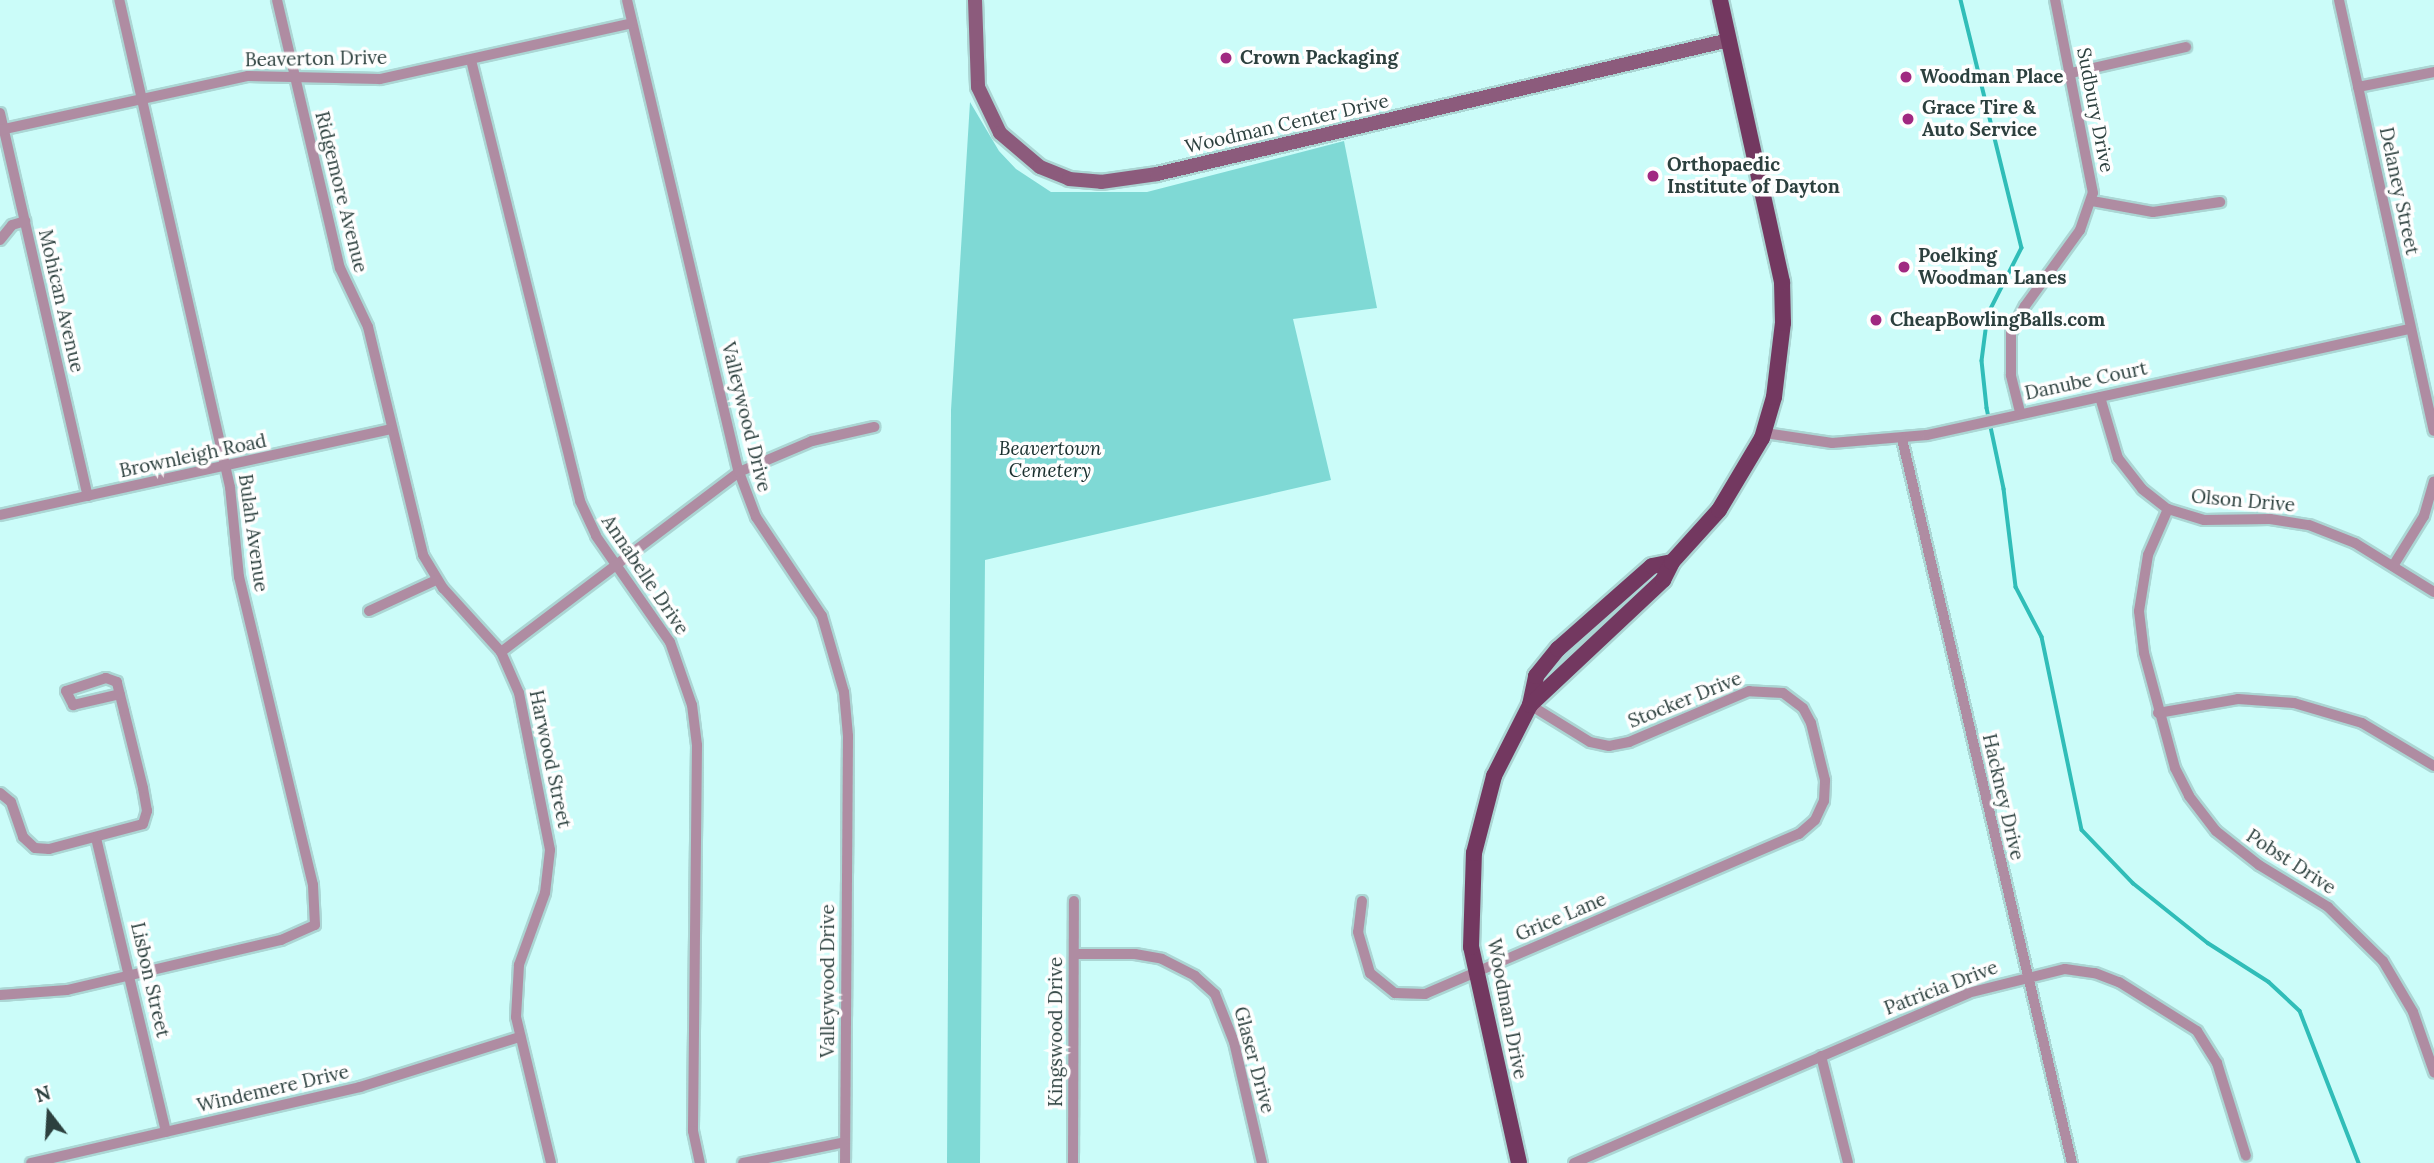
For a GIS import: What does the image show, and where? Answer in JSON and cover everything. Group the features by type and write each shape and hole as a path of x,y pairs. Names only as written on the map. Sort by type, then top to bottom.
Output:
{"main road":[{"name":"Woodman Drive","path":"1519,1163 1475,975 1469,909 1474,853 1499,762 1530,705 1536,676 1558,649 1652,566 1672,562 1719,510 1765,433 1780,360 1782,282 1720,0"}],"street":[{"name":"Bulah Avenue","path":"119,0 225,468 239,578 313,885 315,925 281,940 131,975"},
{"name":"Ridgemore Avenue","path":"277,0 340,268 368,327 393,429"},
{"name":"Valleywood Drive","path":"627,0 739,472 756,517 822,617 844,692 848,736 845,1163"},
{"name":"Woodman Center Drive","path":"975,0 978,87 1000,133 1040,167 1069,178 1101,182 1207,162 1729,40"},
{"name":"Sudbury Drive","path":"2020,412 2011,375 2011,333 2025,306 2080,230 2092,201 2092,177 2054,0"},
{"name":"Delaney Street","path":"2339,0 2434,431"},
{"name":"Beaverton Drive","path":"2,129 218,80 294,76 380,79 632,23"},
{"path":"2071,73 2186,47"},
{"name":"Annabelle Drive","path":"471,60 580,501 596,536 670,642 692,705 697,745 693,1131 700,1163"},
{"path":"2358,87 2434,72"},
{"name":"Mohican Avenue","path":"0,114 88,496"},
{"path":"2092,201 2153,212 2220,202"},
{"path":"0,240 12,225 25,221"},
{"name":"Danube Court","path":"1765,433 1832,443 1902,439 2412,329"},
{"name":"Olson Drive","path":"2100,397 2118,458 2142,489 2168,509 2204,520 2270,519 2309,525 2355,543 2434,592"},
{"path":"501,652 739,472 811,441 874,427"},
{"name":"Brownleigh Road","path":"0,514 225,468 393,429"},
{"name":"Harwood Street","path":"393,429 423,555 436,580 501,652 519,693 550,835 545,893 515,983 520,1037 551,1163"},
{"name":"Hackney Drive","path":"1902,439 2072,1163"},
{"path":"2393,566 2424,516 2434,481"},
{"name":"Pobst Drive","path":"2168,509 2148,555 2139,611 2158,713 2175,768 2199,812 2239,851 2328,907 2361,937 2404,994 2434,1072"},
{"path":"369,611 436,580"},
{"path":"0,793 11,802 23,837 35,848 137,828 146,818 120,694 117,682 106,678 66,691 74,705 120,694"},
{"name":"Stocker Drive","path":"1530,705 1590,742 1609,746 1629,742 1749,691 1783,693 1808,717 1825,780 1821,811 1799,834"},
{"path":"2158,713 2238,699 2294,703 2362,723 2434,766"},
{"name":"Grice Lane","path":"1362,901 1360,946 1370,973 1384,988 1415,996 1475,975 1799,834"},
{"name":"Lisbon Street","path":"96,838 131,975 166,1132"},
{"name":"Kingswood Drive","path":"1073,1163 1074,901"},
{"name":"Glaser Drive","path":"1074,954 1146,955 1178,965 1209,987 1229,1022 1262,1163"},
{"name":"Patricia Drive","path":"1574,1163 1968,993 2026,976 2065,969 2095,973 2184,1020 2217,1063 2246,1156"},
{"path":"0,995 67,990 131,975"},
{"name":"Windemere Drive","path":"31,1163 360,1087 520,1037"},
{"path":"1821,1056 1849,1163"},
{"path":"743,1163 845,1142"}],"green space":[{"name":"Beavertown Cemetery","path":"970,102 999,151 1016,169 1051,192 1147,192 1344,141 1377,308 1293,319 1331,480 985,560 980,1163 947,1163 951,410"}],"waterway":[{"path":"1961,0 2022,248 1988,315 1982,361 1987,408 2004,489 2016,587 2042,637 2082,830 2133,883 2208,943 2269,982 2300,1011 2359,1163"}],"place":[{"name":"Crown Packaging","path":"1226,58"},
{"name":"Woodman Place","path":"1906,77"},
{"name":"Grace Tire & Auto Service","path":"1908,119"},
{"name":"Orthopaedic Institute of Dayton","path":"1653,176"},
{"name":"Poelking Woodman Lanes","path":"1904,267"},
{"name":"CheapBowlingBalls.com","path":"1876,320"}]}
